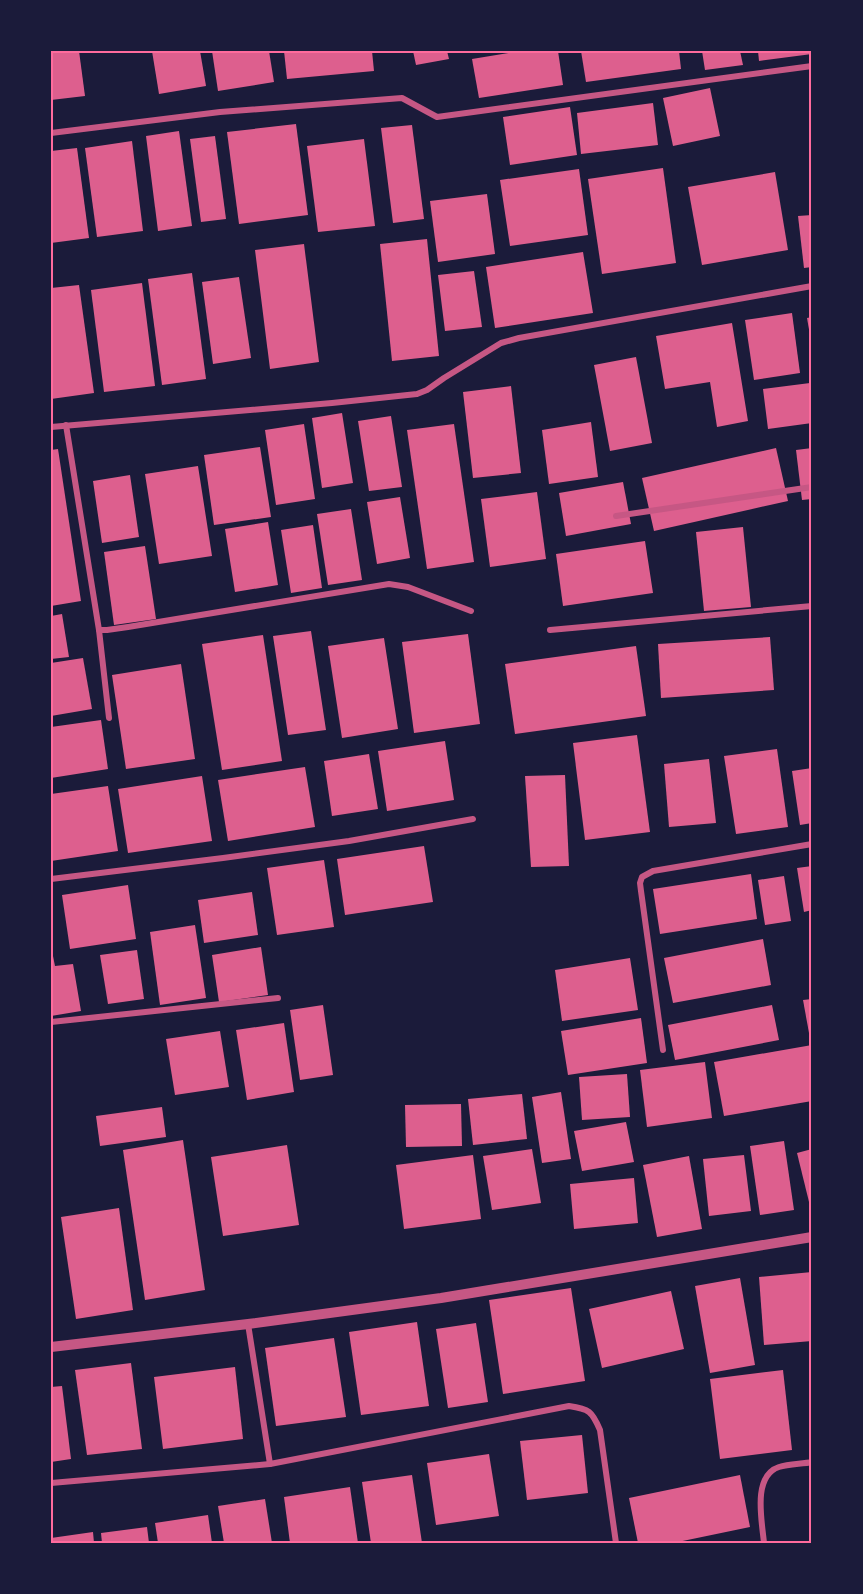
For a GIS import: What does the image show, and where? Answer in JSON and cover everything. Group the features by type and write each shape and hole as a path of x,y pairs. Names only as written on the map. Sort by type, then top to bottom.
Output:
{"street":[{"path":"51,133 220,112 402,98 438,117 812,66"},
{"path":"51,427 417,394 501,343 519,338 812,286"},
{"path":"66,425 99,630 109,718"},
{"path":"616,516 812,487"},
{"path":"99,630 389,584 408,587 471,611"},
{"path":"550,630 812,606"},
{"path":"51,879 326,844 473,819"},
{"path":"663,1050 640,883 642,877 653,871 812,844"},
{"path":"51,1022 278,998"},
{"path":"51,1347 441,1298 812,1237"},
{"path":"248,1324 270,1464"},
{"path":"51,1483 270,1464 569,1406 585,1409 595,1419 600,1430 616,1543"},
{"path":"764,1543 760,1490 767,1474 778,1467 812,1462"}],"building":[{"path":"51,51 79,51 85,96 51,100"},
{"path":"152,51 200,51 206,86 159,94"},
{"path":"212,51 269,51 274,82 218,91"},
{"path":"284,51 372,51 374,71 287,79"},
{"path":"413,51 447,51 449,59 416,65"},
{"path":"520,51 558,51 563,85 479,98 472,59"},
{"path":"581,51 679,51 681,69 586,82"},
{"path":"702,51 740,51 743,65 705,70"},
{"path":"758,51 812,51 812,54 759,61"},
{"path":"710,88 720,136 673,146 663,98"},
{"path":"653,103 658,145 581,154 577,113"},
{"path":"570,107 577,155 510,165 503,117"},
{"path":"296,124 308,215 239,224 227,132"},
{"path":"412,125 424,219 393,223 381,128"},
{"path":"179,131 192,226 158,231 146,136"},
{"path":"215,136 226,219 201,222 190,139"},
{"path":"364,139 375,226 318,232 307,146"},
{"path":"132,141 143,231 97,237 85,148"},
{"path":"77,148 89,238 51,243 51,151"},
{"path":"663,168 676,263 602,274 588,179"},
{"path":"579,169 588,235 510,246 500,180"},
{"path":"775,172 788,250 702,265 688,187"},
{"path":"487,194 495,254 438,262 430,201"},
{"path":"812,215 812,267 804,268 798,216"},
{"path":"427,239 439,356 392,361 380,244"},
{"path":"304,244 319,362 270,369 255,250"},
{"path":"583,252 593,313 495,328 486,267"},
{"path":"474,271 482,327 445,331 438,275"},
{"path":"192,273 206,379 162,385 148,279"},
{"path":"239,277 251,358 213,364 202,282"},
{"path":"142,283 155,386 104,392 91,290"},
{"path":"79,285 94,393 51,399 51,288"},
{"path":"792,313 800,373 754,380 745,320"},
{"path":"812,317 812,341 811,341 807,318"},
{"path":"732,323 748,421 717,427 710,382 665,389 656,336"},
{"path":"636,357 652,443 610,451 594,365"},
{"path":"810,383 812,423 768,429 763,389"},
{"path":"511,386 521,473 473,478 463,392"},
{"path":"342,413 353,483 322,488 312,418"},
{"path":"391,416 402,487 369,491 358,421"},
{"path":"591,422 598,477 549,484 542,430"},
{"path":"304,424 315,499 276,505 265,430"},
{"path":"454,424 474,562 427,569 407,430"},
{"path":"260,447 271,517 214,525 204,455"},
{"path":"776,448 788,501 654,531 642,478"},
{"path":"812,448 812,499 802,500 796,450"},
{"path":"58,449 81,601 51,606 51,450"},
{"path":"198,466 212,556 159,564 145,474"},
{"path":"130,475 139,537 102,543 93,481"},
{"path":"623,482 631,524 566,536 559,493"},
{"path":"537,492 546,559 490,567 481,499"},
{"path":"400,497 410,558 377,564 367,502"},
{"path":"351,509 362,580 328,585 317,514"},
{"path":"268,522 278,585 235,592 225,529"},
{"path":"313,525 322,588 291,593 281,530"},
{"path":"743,527 751,607 704,611 696,532"},
{"path":"645,541 653,593 563,606 556,554"},
{"path":"145,546 156,619 114,625 104,552"},
{"path":"62,614 69,657 51,659 51,616"},
{"path":"311,631 326,730 288,735 273,636"},
{"path":"468,634 480,724 414,733 402,642"},
{"path":"263,635 282,761 222,770 202,644"},
{"path":"770,637 774,690 661,698 658,644"},
{"path":"384,638 398,729 342,738 328,646"},
{"path":"636,646 646,716 515,734 505,664"},
{"path":"83,658 92,709 51,716 51,663"},
{"path":"181,664 195,759 126,769 112,675"},
{"path":"101,720 108,769 51,778 51,727"},
{"path":"637,735 650,832 585,840 573,743"},
{"path":"445,741 454,800 387,811 378,751"},
{"path":"777,749 788,827 736,834 724,756"},
{"path":"369,754 378,809 332,816 324,761"},
{"path":"709,759 716,823 669,827 664,764"},
{"path":"305,767 315,827 228,841 218,780"},
{"path":"812,768 812,823 800,825 792,771"},
{"path":"565,775 569,866 531,867 525,776"},
{"path":"202,776 212,841 128,853 118,789"},
{"path":"108,786 118,851 51,861 51,794"},
{"path":"424,846 433,902 345,915 337,859"},
{"path":"324,860 334,927 277,935 267,868"},
{"path":"812,866 812,910 804,912 797,868"},
{"path":"751,874 757,919 660,934 653,889"},
{"path":"784,876 791,921 765,925 758,880"},
{"path":"128,885 136,939 70,949 62,895"},
{"path":"252,892 258,935 204,943 198,900"},
{"path":"195,925 206,998 160,1005 150,932"},
{"path":"763,939 771,985 673,1003 664,958"},
{"path":"261,947 268,995 219,1002 212,955"},
{"path":"137,950 144,999 108,1004 100,955"},
{"path":"51,951 55,966 73,964 81,1011 51,1016"},
{"path":"630,958 638,1010 562,1021 555,970"},
{"path":"812,999 812,1032 809,1033 803,1000"},
{"path":"323,1005 333,1075 300,1080 290,1010"},
{"path":"772,1005 779,1040 675,1060 668,1025"},
{"path":"641,1018 647,1063 568,1075 561,1031"},
{"path":"284,1023 294,1092 247,1100 236,1030"},
{"path":"220,1031 229,1087 175,1095 166,1039"},
{"path":"812,1045 812,1101 724,1116 714,1062"},
{"path":"705,1062 712,1118 647,1127 640,1070"},
{"path":"627,1074 630,1117 582,1120 579,1077"},
{"path":"561,1092 571,1159 542,1163 532,1097"},
{"path":"522,1094 527,1139 473,1145 468,1099"},
{"path":"461,1104 462,1146 406,1147 405,1105"},
{"path":"162,1107 166,1137 100,1146 96,1116"},
{"path":"626,1122 634,1162 582,1171 574,1131"},
{"path":"183,1140 205,1290 145,1300 123,1150"},
{"path":"784,1141 794,1210 760,1215 750,1146"},
{"path":"287,1145 299,1225 223,1236 211,1157"},
{"path":"532,1149 541,1203 492,1210 483,1156"},
{"path":"812,1149 812,1205 810,1206 797,1153"},
{"path":"473,1155 481,1219 404,1229 396,1165"},
{"path":"744,1155 751,1211 709,1216 703,1159"},
{"path":"689,1156 702,1229 657,1237 643,1165"},
{"path":"634,1178 638,1223 574,1229 570,1184"},
{"path":"119,1208 133,1310 76,1319 61,1217"},
{"path":"812,1272 812,1341 764,1345 759,1277"},
{"path":"740,1278 755,1365 710,1373 695,1286"},
{"path":"571,1288 585,1381 503,1394 489,1300"},
{"path":"671,1291 684,1349 602,1368 589,1309"},
{"path":"417,1322 429,1406 361,1415 349,1332"},
{"path":"476,1323 488,1402 448,1408 436,1329"},
{"path":"334,1338 346,1417 276,1426 265,1348"},
{"path":"131,1363 142,1449 87,1455 75,1370"},
{"path":"235,1367 243,1439 163,1449 154,1377"},
{"path":"783,1370 792,1450 720,1459 710,1379"},
{"path":"62,1386 71,1459 51,1462 51,1387"},
{"path":"582,1435 588,1493 527,1500 520,1441"},
{"path":"489,1454 499,1516 436,1525 427,1463"},
{"path":"412,1475 422,1543 371,1543 362,1482"},
{"path":"740,1475 750,1527 673,1543 638,1543 629,1498"},
{"path":"350,1487 358,1543 290,1543 284,1497"},
{"path":"265,1499 272,1543 224,1543 218,1506"},
{"path":"208,1515 212,1543 158,1543 155,1523"},
{"path":"147,1527 149,1543 102,1543 101,1533"},
{"path":"93,1532 94,1543 51,1543 51,1538"}]}
